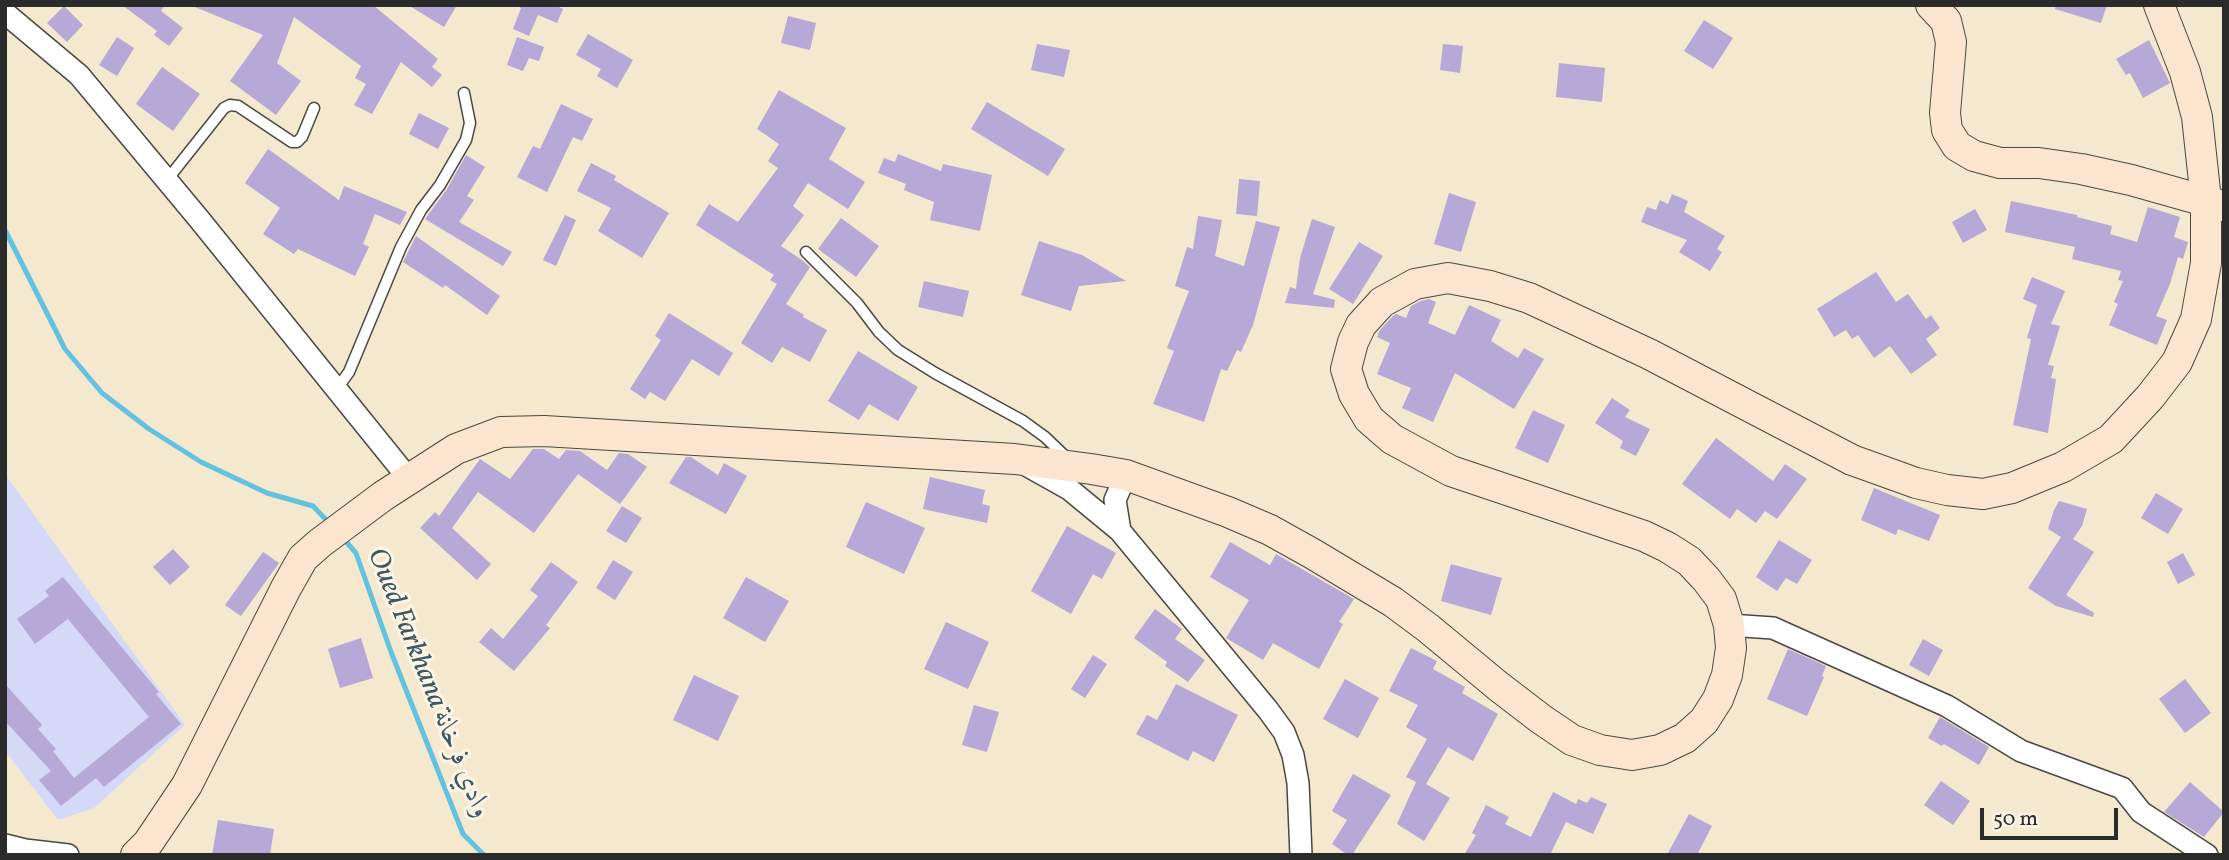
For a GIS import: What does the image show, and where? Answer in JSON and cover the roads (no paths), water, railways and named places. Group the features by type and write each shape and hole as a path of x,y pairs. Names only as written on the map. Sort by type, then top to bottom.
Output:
{"street":[{"path":"1931,5 1946,21 1951,43 1945,113 1947,130 1957,146 1974,156 2000,163 2039,163 2081,169 2215,203"},
{"path":"136,855 148,843 187,785 303,558 383,496 456,449 501,432 544,431 1015,459 1126,475 1228,512 1270,530 1314,554 1428,628 1541,719 1572,740 1600,750 1632,755 1660,750 1685,738 1704,721 1718,699 1727,675 1731,648 1729,625 1721,599 1689,561 1667,547 1644,536 1451,471 1392,439 1369,419 1353,394 1346,369 1361,325 1382,302 1415,284 1448,278 1490,286 1529,298 1650,354 1852,460 1916,483 1947,490 1983,494 2012,488 2063,467 2110,439 2150,397 2177,362 2196,319 2215,203 2185,72 2159,5"},
{"path":"5,13 79,75 409,479"},
{"path":"1015,459 1069,489 1120,531 1284,732 1293,755 1298,783 1301,855"},
{"path":"1120,531 1115,500 1126,475"},
{"path":"1729,625 1773,628 1947,706 2021,751 2122,788 2141,812 2207,855"},
{"path":"5,845 68,855"}],"lane":[{"path":"336,390 349,372 401,247 466,139 470,123 464,93"},
{"path":"167,180 224,108 230,105 238,106 292,142 297,142 302,137 314,108"},
{"path":"806,252 857,303 879,332 898,350 934,373 1023,421 1077,467"}],"waterway":[{"name":"Oued Farkhana وادي فرخانة","path":"5,230 65,349 102,393 149,429 201,462 267,493 313,506 331,525"},
{"name":"Oued Farkhana وادي فرخانة","path":"342,537 356,553 391,652 463,834 484,855"}]}
